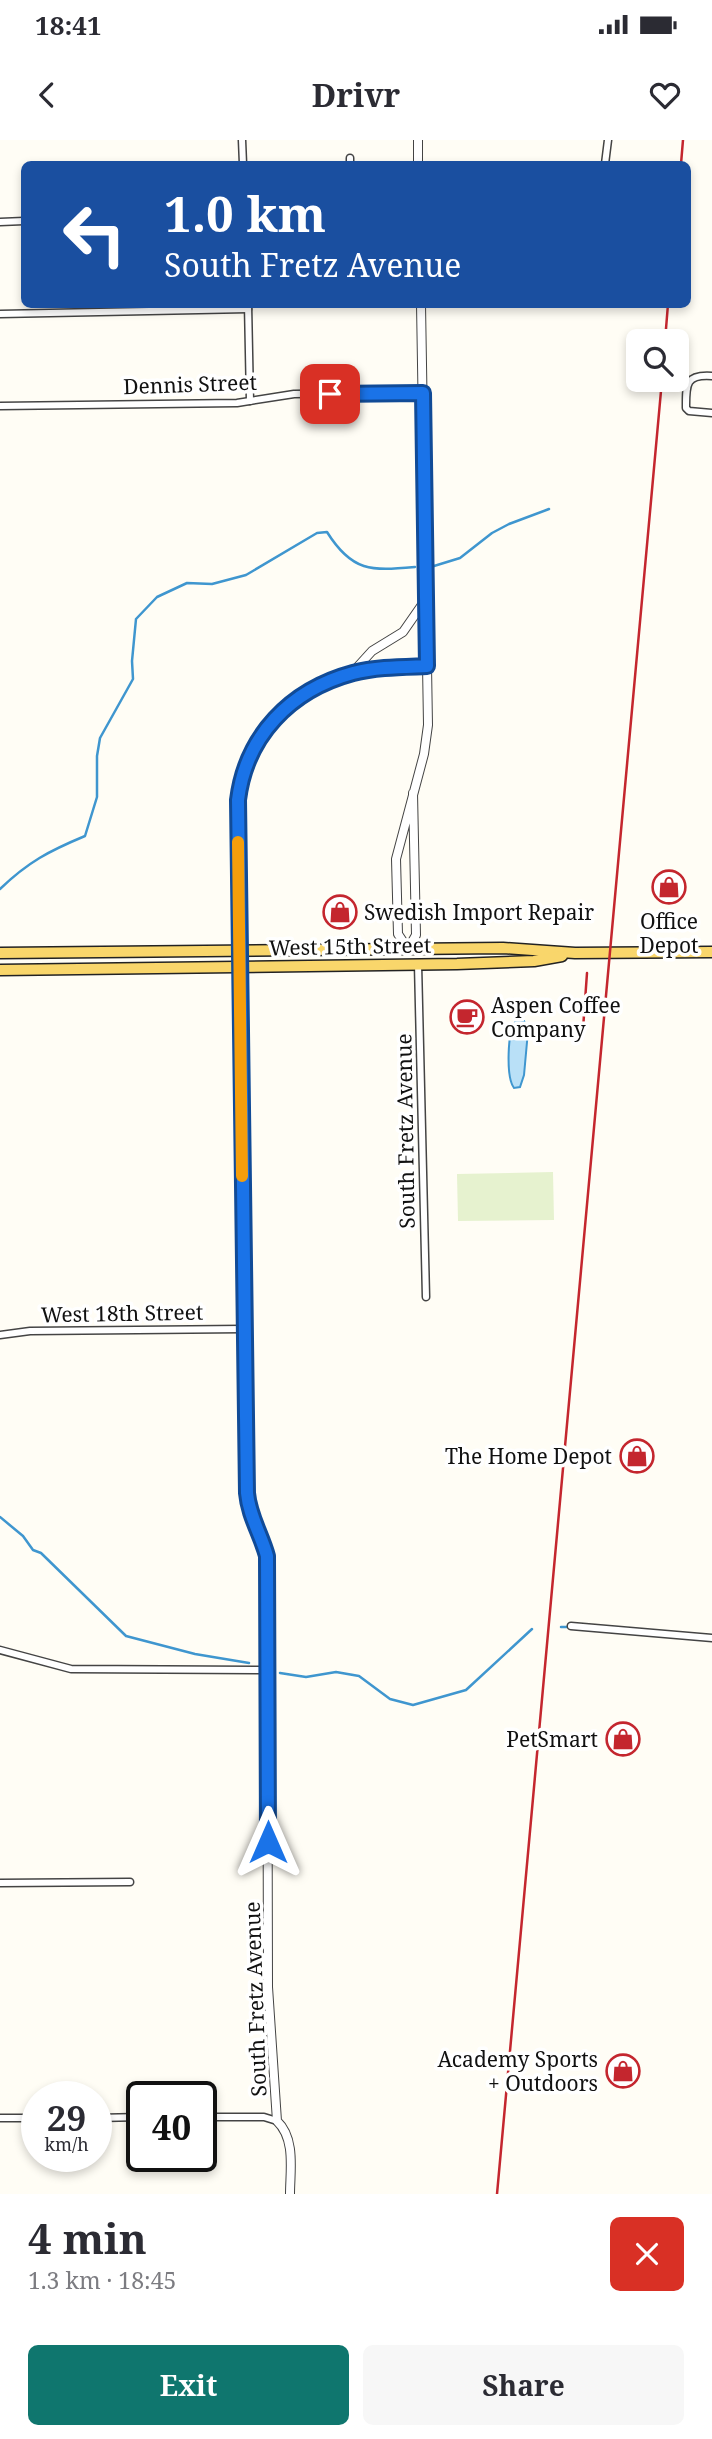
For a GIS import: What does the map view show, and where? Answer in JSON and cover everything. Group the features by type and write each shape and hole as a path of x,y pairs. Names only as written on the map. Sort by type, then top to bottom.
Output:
{"main road":[{"name":"West 15th Street","path":"0,953 503,948 575,953 712,952"},
{"path":"408,949 418,964"},
{"name":"West 15th Street","path":"0,970 534,961 575,953"}],"street":[{"path":"242,140 243,161"},
{"path":"418,140 418,161"},
{"path":"606,161 608,140"},
{"path":"0,222 21,221"},
{"path":"0,314 213,308"},
{"path":"248,308 250,401"},
{"path":"413,793 416,935 408,949 398,934 396,859 428,730 421,308"},
{"path":"712,376 692,377 687,386 686,403 689,411 712,413"},
{"name":"Dennis Street","path":"0,405 237,403 294,394 423,393"},
{"name":"South Fretz Avenue","path":"351,673 372,651 403,632 426,599"},
{"name":"South Fretz Avenue","path":"290,2194 289,2142 285,2130 277,2121 268,1987 267,1556 251,1515 247,1493 238,800 246,761 265,729 298,699 351,673 375,668 427,666"},
{"name":"South Fretz Avenue","path":"418,964 426,1297"},
{"name":"West 18th Street","path":"0,1335 57,1331 244,1329"},
{"path":"571,1626 712,1638"},
{"path":"0,1650 71,1669 267,1670"},
{"path":"0,1883 130,1882"},
{"path":"217,2116 259,2116 277,2121"},
{"path":"0,2118 21,2118"}],"green space":[{"path":"553,1172 554,1220 458,1221 457,1174"}],"water":[{"path":"516,1021 524,1021 528,1031 524,1075 520,1087 514,1088 509,1054 511,1034"}],"waterway":[{"path":"434,566 460,558 492,533 549,509"},
{"path":"0,889 40,858 85,836 97,797 100,738 133,679 136,619 157,597 187,583 212,584 246,575 317,533 327,532 345,555 364,566 386,569 415,567"},
{"path":"0,1517 126,1636 195,1654 249,1663"},
{"path":"561,1627 570,1627"},
{"path":"280,1673 306,1677 336,1672 359,1676 390,1699 413,1705 466,1690 532,1629"}],"railway":[{"path":"681,161 683,140"},
{"path":"666,329 668,308"},
{"path":"497,2194 661,392"},
{"path":"583,1029 587,973"}],"slow traffic":[{"path":"238,842 242,1176"}],"place":[{"name":"Office Depot","path":"669,887"},
{"name":"Swedish Import Repair","path":"340,912"},
{"name":"Aspen Coffee Company","path":"467,1017"},
{"name":"The Home Depot","path":"637,1456"},
{"name":"PetSmart","path":"623,1739"},
{"name":"Academy Sports + Outdoors","path":"623,2071"}],"route":[{"path":"268,1842 267,1556 251,1515 247,1493 238,800 246,761 253,748 265,729 298,699 351,673 375,668 427,666 423,393 330,394"}]}
